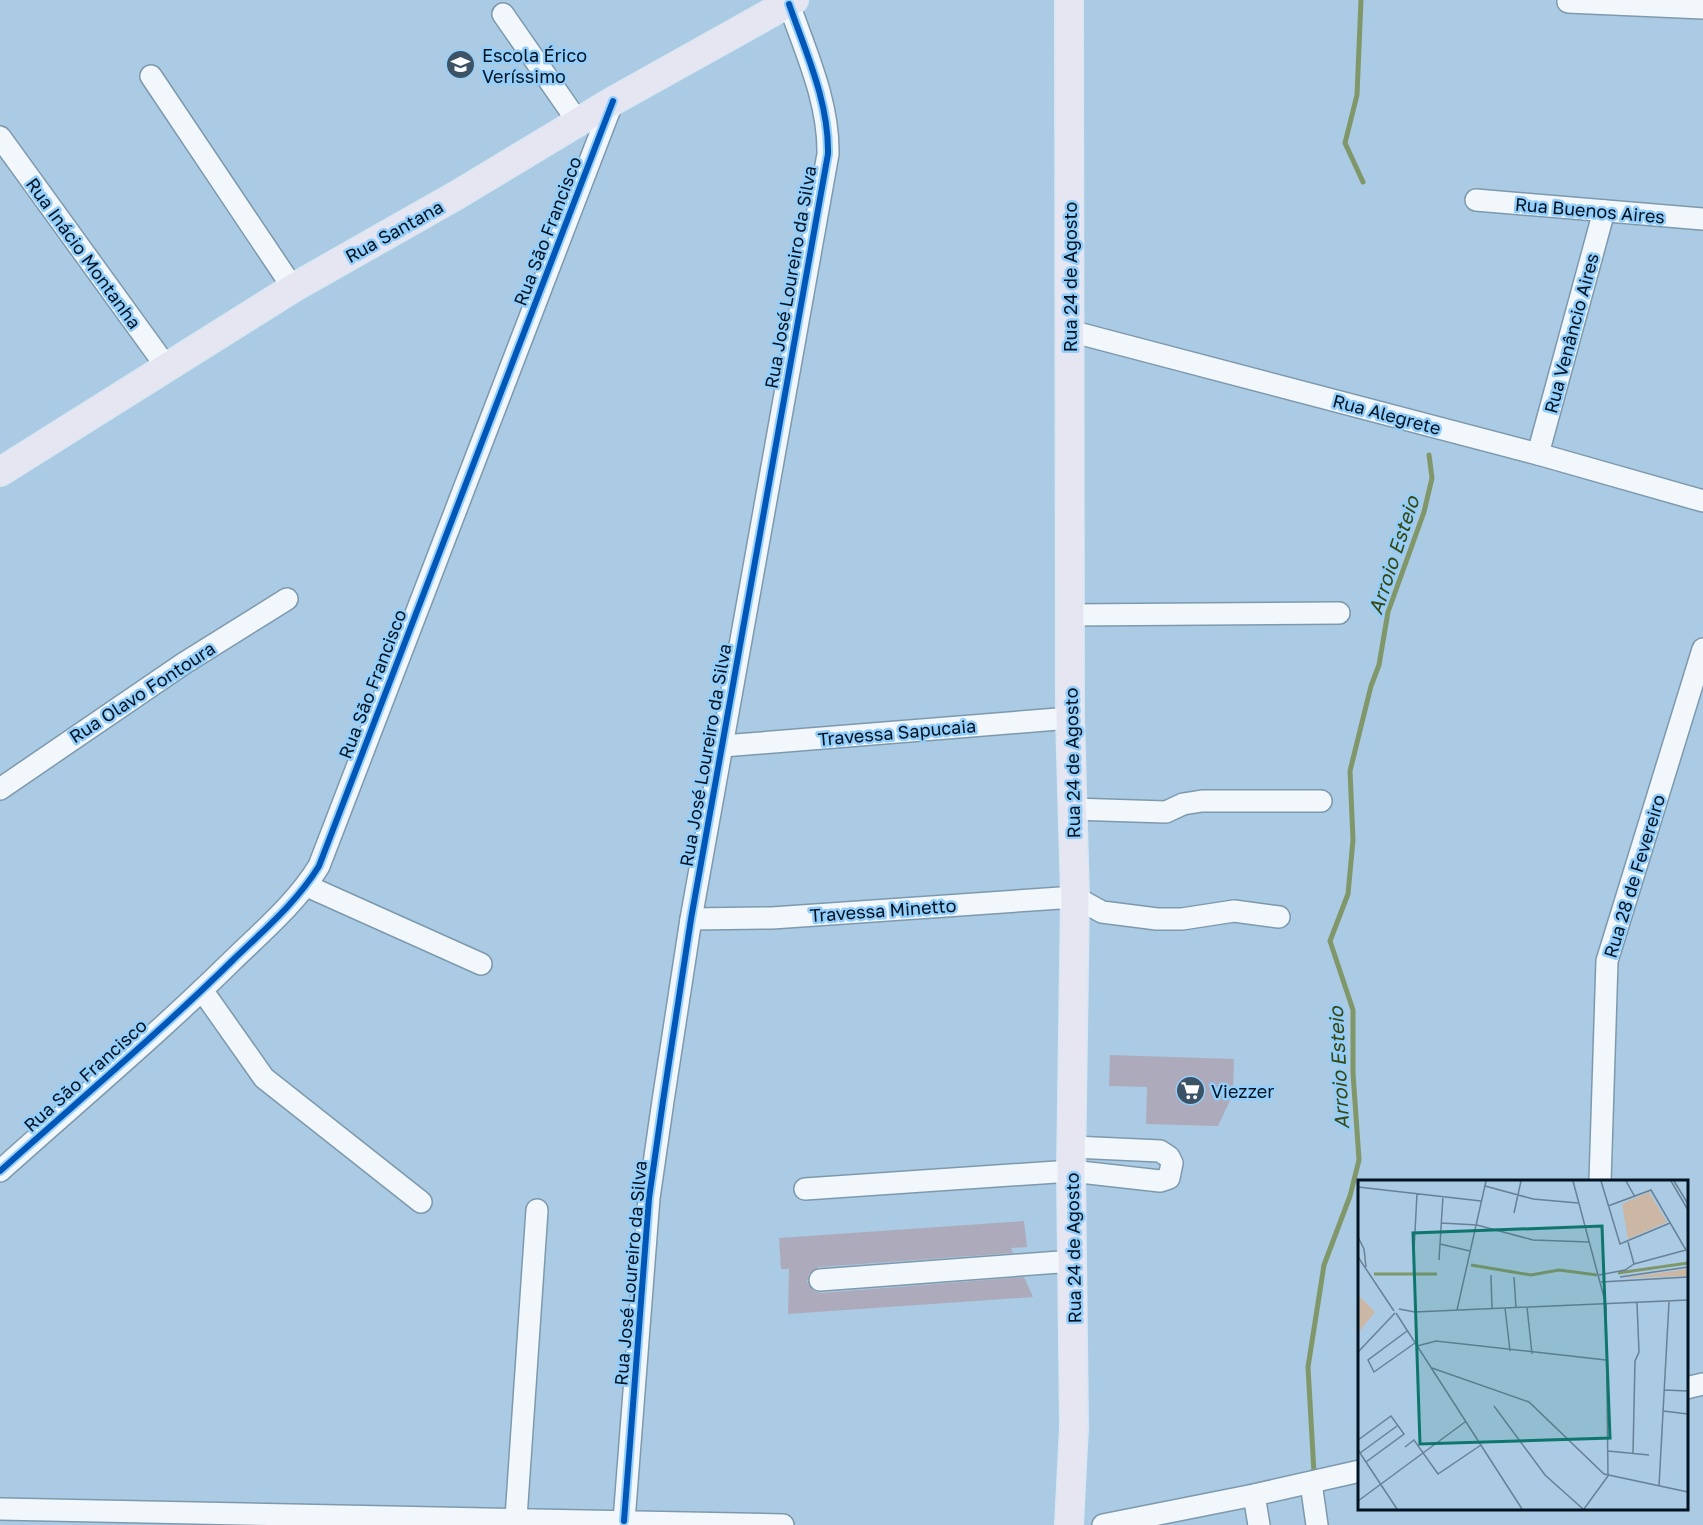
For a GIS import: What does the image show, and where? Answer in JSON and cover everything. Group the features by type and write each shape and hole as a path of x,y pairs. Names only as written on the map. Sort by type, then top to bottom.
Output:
{"main road":[{"name":"Rua 24 de Agosto","path":"1069,0 1070,718 1075,897 1072,1159 1074,1426 1070,1525"},
{"name":"Rua Santana","path":"0,472 168,369 293,288 457,195 613,101 792,2"}],"street":[{"name":"Rua José Loureiro da Silva","path":"624,1521 649,1198 691,920 828,154 828,129 821,97 792,2"},
{"path":"1568,2 1703,8"},
{"path":"503,14 578,122"},
{"path":"151,76 293,288"},
{"name":"Rua São Francisco","path":"0,1171 202,990 307,886 319,866 613,101"},
{"name":"Rua Inácio Montanha","path":"0,137 168,369"},
{"name":"Rua Buenos Aires","path":"1476,200 1703,219"},
{"name":"Rua Venâncio Aires","path":"1538,454 1604,212"},
{"name":"Rua Alegrete","path":"1070,331 1538,454 1703,501"},
{"name":"Rua Olavo Fontoura","path":"0,789 183,664 287,599"},
{"path":"1070,615 1339,613"},
{"name":"Rua 28 de Fevereiro","path":"1600,1180 1607,961 1703,649"},
{"name":"Travessa Sapucaia","path":"723,746 1070,718"},
{"path":"1072,809 1166,812 1183,804 1202,801 1321,801"},
{"path":"307,886 481,963"},
{"path":"1075,897 1102,912 1157,919 1182,919 1234,912 1279,917"},
{"name":"Travessa Minetto","path":"691,920 772,918 1075,897"},
{"path":"202,990 264,1078 421,1202"},
{"path":"805,1189 1072,1159"},
{"path":"516,1518 537,1210"},
{"path":"820,1280 1073,1261"},
{"path":"1688,1388 1703,1384"},
{"path":"1103,1525 1311,1483 1358,1471"},
{"path":"1311,1483 1317,1525"},
{"path":"1254,1495 1259,1525"},
{"path":"0,1509 783,1525"}],"building":[{"name":"Viezzer","path":"1110,1055 1234,1059 1233,1094 1218,1126 1146,1124 1147,1087 1109,1086"},
{"path":"1024,1221 1027,1247 1011,1248 1013,1253 819,1267 809,1274 807,1282 814,1291 821,1293 1024,1277 1033,1297 788,1314 789,1269 781,1269 779,1238"}],"waterway":[{"name":"Arroio Esteio","path":"1361,0 1357,95 1345,143 1363,182"},
{"name":"Arroio Esteio","path":"1314,1473 1308,1367 1324,1265 1350,1196 1359,1160 1353,1073 1353,1010 1330,941 1348,894 1353,840 1350,771 1371,686 1379,665 1388,612 1424,512 1432,478 1429,455"}],"cycle path":[{"path":"624,1521 649,1198 663,1101 691,919 828,154 821,97 789,4"},
{"path":"0,1171 147,1040 268,927 290,904 319,866 613,101"}],"place":[{"name":"Escola Érico Veríssimo","path":"461,65"},
{"name":"Viezzer","path":"1190,1091"}]}
